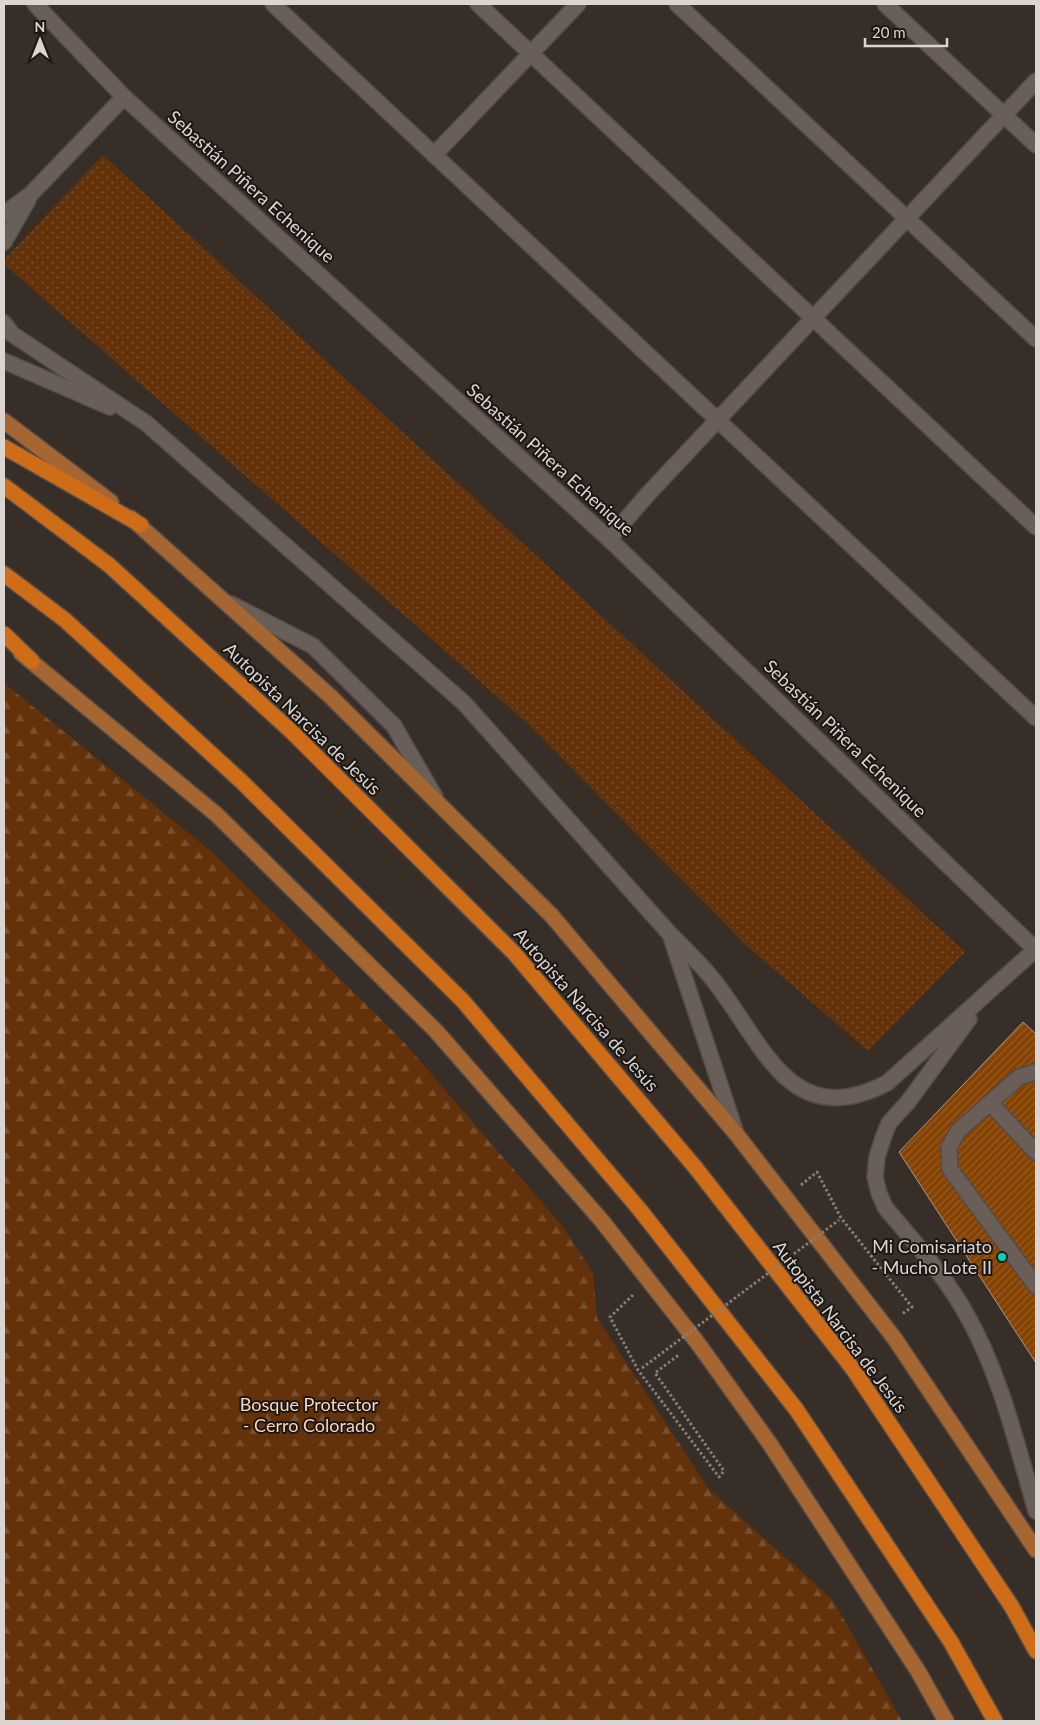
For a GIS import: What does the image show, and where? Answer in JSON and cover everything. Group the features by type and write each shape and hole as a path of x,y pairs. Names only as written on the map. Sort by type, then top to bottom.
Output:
{"highway":[{"path":"4,447 141,525"},
{"name":"Autopista Narcisa de Jesús","path":"4,486 108,565 284,725 514,952 695,1167 853,1369 1012,1607 1036,1651"},
{"path":"4,574 65,620 234,774 463,1001 640,1210 796,1409 951,1642 995,1721"},
{"path":"4,634 32,661"}],"main road":[{"name":"Autopista Narcisa de Jesús","path":"4,421 141,525 330,696 552,916 737,1136 895,1339 1036,1550"},
{"path":"4,640 32,661 217,815 436,1031 602,1222 697,1342 770,1444 918,1670 946,1721"}],"street":[{"name":"Sebastián Piñera Echenique","path":"35,4 124,97 609,538 1036,949"},
{"path":"273,4 1036,718"},
{"path":"478,4 1036,527"},
{"path":"434,154 578,4"},
{"path":"676,4 1036,339"},
{"path":"885,4 1036,145"},
{"path":"609,538 648,494 1036,81"},
{"path":"5,212 31,194 124,97"},
{"path":"4,242 31,194"},
{"path":"4,323 12,334 146,423 464,703 669,933 701,966 722,991 769,1059 785,1078 803,1090 821,1096 854,1097 887,1083 1036,949"},
{"path":"4,361 146,423"},
{"path":"225,601 313,646 394,726 441,806"},
{"path":"669,933 737,1136"},
{"path":"988,993 908,1102 890,1123 877,1157 875,1177 885,1207 944,1278 964,1310 986,1353 1004,1401 1036,1511"},
{"path":"1036,1072 1020,1077 958,1131 949,1147 950,1169 1036,1286"},
{"path":"990,1103 1036,1152"}],"path":[{"path":"785,1197 817,1172 840,1219 912,1308 903,1314 897,1307"},
{"path":"640,1369 840,1219"},
{"path":"648,1282 610,1318 640,1369 719,1477 724,1471 655,1373 697,1342"}],"green space":[{"path":"103,155 965,952 868,1051 748,947 527,723 4,264 4,260"},
{"name":"Bosque Protector - Cerro Colorado","path":"4,683 212,852 402,1040 563,1227 593,1273 597,1318 709,1489 832,1599 902,1721 4,1721"}],"building":[{"name":"Mi Comisariato - Mucho Lote II","path":"1023,1022 1036,1034 1036,1363 899,1152"}],"place":[{"name":"Mi Comisariato - Mucho Lote II","path":"1002,1257"}]}
